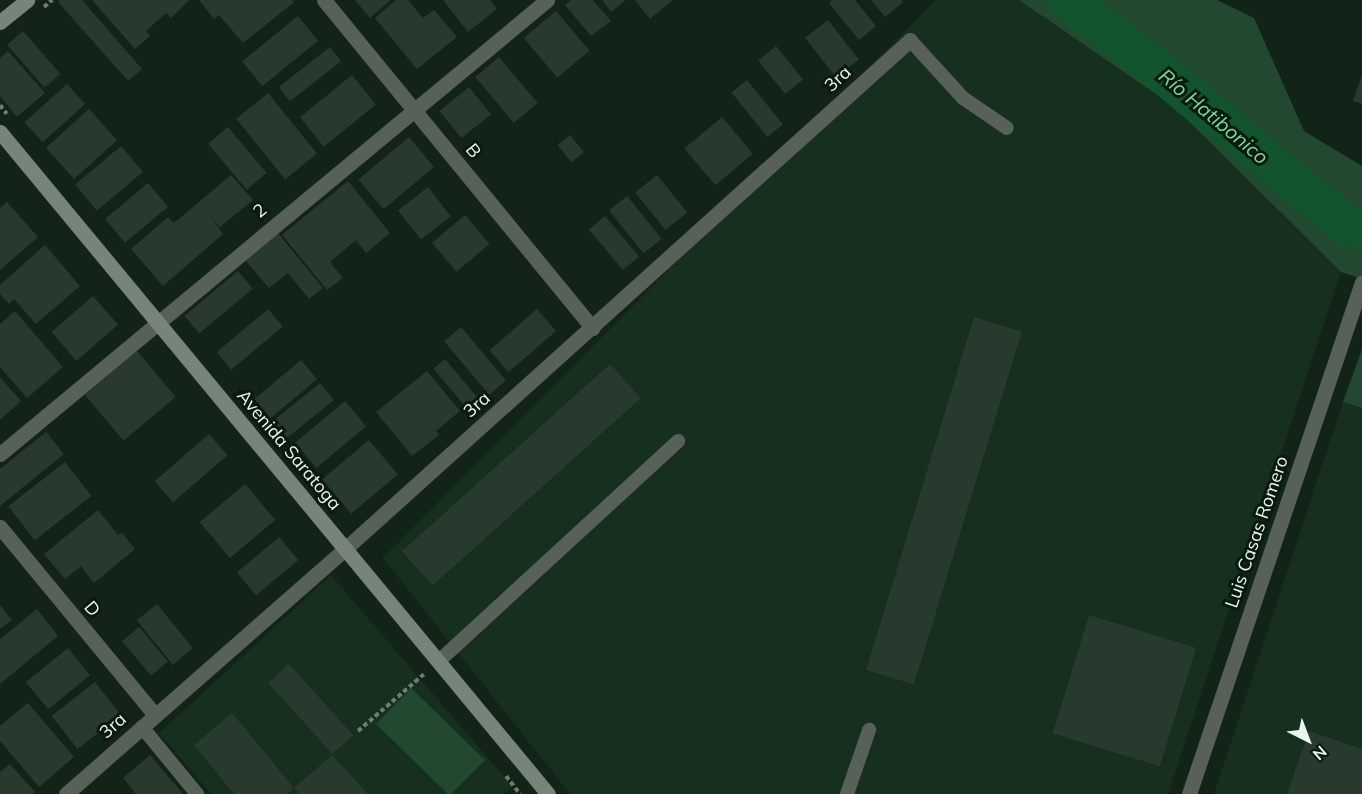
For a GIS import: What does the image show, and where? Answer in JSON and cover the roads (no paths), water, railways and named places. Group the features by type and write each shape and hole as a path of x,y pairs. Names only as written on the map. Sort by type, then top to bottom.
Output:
{"main road":[{"path":"0,22 27,0"},
{"name":"Avenida Saratoga","path":"0,132 346,548 544,792"}],"street":[{"name":"B","path":"324,0 592,327"},
{"name":"2","path":"0,454 156,322 547,0"},
{"name":"3ra","path":"66,794 346,548 910,40"},
{"name":"Luis Casas Romero","path":"1189,794 1362,282"},
{"name":"D","path":"0,527 155,715"}],"lane":[{"path":"910,40 963,98 1007,128"},
{"path":"439,661 678,441"},
{"path":"142,727 197,794"},
{"path":"847,794 869,730"}],"waterway":[{"name":"Río Hatibonico","path":"1067,0 1151,64 1345,224 1362,228"}]}
